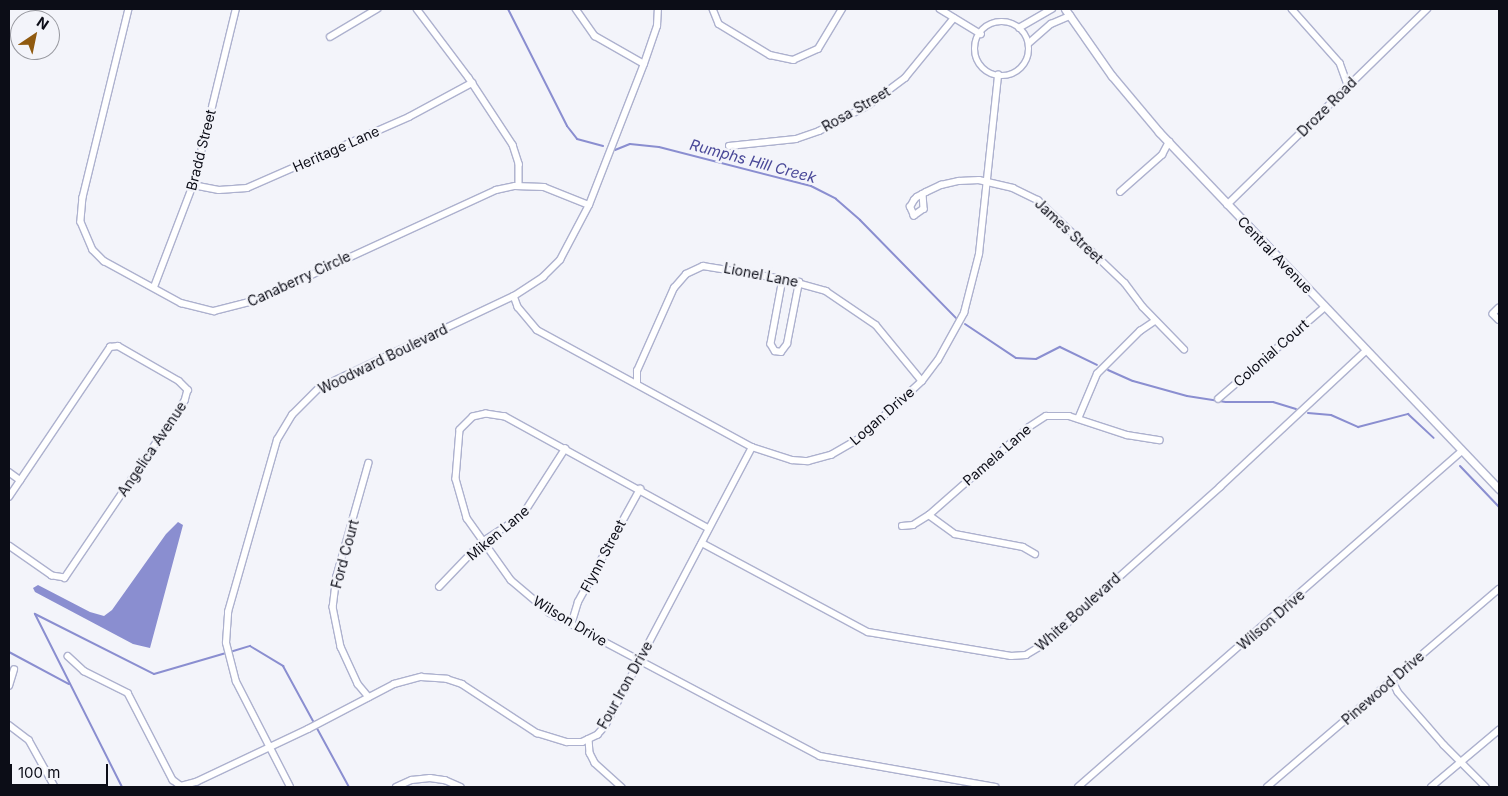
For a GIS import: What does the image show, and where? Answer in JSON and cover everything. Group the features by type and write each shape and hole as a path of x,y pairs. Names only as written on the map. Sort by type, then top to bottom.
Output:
{"street":[{"name":"Canaberry Circle","path":"129,9 83,197 81,222 89,243 104,261 188,307 205,311 232,309 282,289 481,195 519,186 556,190 589,205"},
{"name":"Bradd Street","path":"154,287 193,185 236,9"},
{"path":"330,37 377,9"},
{"path":"417,9 472,83 513,145 518,164 519,186"},
{"path":"576,9 595,36 644,64"},
{"name":"Woodward Boulevard","path":"290,787 232,673 226,643 226,622 268,469 282,431 292,415 319,388 514,296 542,277 560,260 589,205 644,64 657,26 658,9"},
{"path":"713,9 719,24 770,55 793,60 818,49 842,9"},
{"path":"940,9 980,34"},
{"path":"1018,28 1052,9"},
{"name":"Central Avenue","path":"1065,9 1112,76 1169,142 1499,489"},
{"path":"1292,9 1340,63 1348,85"},
{"name":"Droze Road","path":"1227,205 1427,9"},
{"path":"1028,43 1051,24 1070,16"},
{"name":"Rosa Street","path":"729,146 796,138 819,131 862,109 905,78 954,18"},
{"path":"995,23 1008,23 1018,28 1028,43 1028,57 1021,68 1009,75 998,75 988,72 978,61 976,47 980,34 995,23"},
{"name":"Logan Drive","path":"514,296 524,315 538,330 752,447 792,460 808,461 831,455 860,438 922,381 948,345 970,297 979,254 998,75"},
{"name":"Heritage Lane","path":"193,185 219,190 246,188 409,117 472,83"},
{"path":"1120,192 1162,155 1169,142"},
{"name":"James Street","path":"923,194 959,180 987,182 1025,193 1049,208 1125,283 1155,322 1184,349"},
{"name":"Lionel Lane","path":"637,384 637,371 671,294 691,270 716,267 799,282 826,291 856,309 882,331 922,381"},
{"path":"783,279 771,344 775,351 781,352 787,344 799,282"},
{"name":"Colonial Court","path":"1218,399 1324,307"},
{"path":"1499,308 1493,314 1499,320"},
{"path":"1078,419 1097,374 1140,331 1155,322"},
{"name":"Angelica Avenue","path":"9,497 110,347 118,346 179,381 188,390 186,401 65,578 52,576 9,546"},
{"name":"White Boulevard","path":"702,543 868,632 1011,656 1026,655 1044,644 1220,487 1366,351"},
{"name":"Wilson Drive","path":"709,529 566,449 498,415 486,414 468,420 458,436 456,479 464,511 482,542 523,592 571,625 820,756 995,787"},
{"name":"Pamela Lane","path":"902,526 913,526 929,515 1034,422 1052,415 1078,419 1128,435 1160,440"},
{"name":"Four Iron Drive","path":"68,656 84,671 128,693 177,784 185,786 410,678 447,679 477,693 537,733 567,742 589,739 605,726 752,447"},
{"name":"Miken Lane","path":"439,587 482,542 522,516 566,449"},
{"name":"Wilson Drive","path":"1078,787 1462,451"},
{"name":"Ford Court","path":"369,463 337,576 333,607 341,647 358,684 369,697"},
{"path":"9,472 20,480"},
{"name":"Flynn Street","path":"571,625 578,602 640,489"},
{"path":"929,515 955,534 1023,546 1036,554"},
{"name":"Pinewood Drive","path":"1267,787 1499,588"},
{"path":"9,686 14,670"},
{"path":"1392,680 1398,692 1460,762 1486,787"},
{"path":"9,726 29,740 55,787"},
{"path":"1432,787 1499,730"},
{"path":"589,739 590,753 595,763 622,787"},
{"path":"396,787 412,780 430,778 445,780 461,787"}],"water":[{"path":"178,522 183,525 150,648 133,644 35,592 33,588 38,585 90,612 104,616 112,610 166,534"}],"waterway":[{"name":"Rumphs Hill Creek","path":"508,9 567,126 577,139 603,146"},
{"name":"Rumphs Hill Creek","path":"615,150 630,144 659,147 811,186 836,199 860,220 956,318"},
{"name":"Rumphs Hill Creek","path":"965,324 1016,358 1036,359 1060,347 1097,365"},
{"name":"Rumphs Hill Creek","path":"1108,370 1133,381 1187,396 1226,402 1273,402 1296,409"},
{"name":"Rumphs Hill Creek","path":"1308,413 1331,415 1358,427 1408,414 1434,438"},
{"name":"Rumphs Hill Creek","path":"1460,466 1499,507"},
{"path":"122,787 35,614 154,674 226,653"},
{"path":"230,652 250,646 283,666 349,787"},
{"path":"9,652 69,684"}]}
